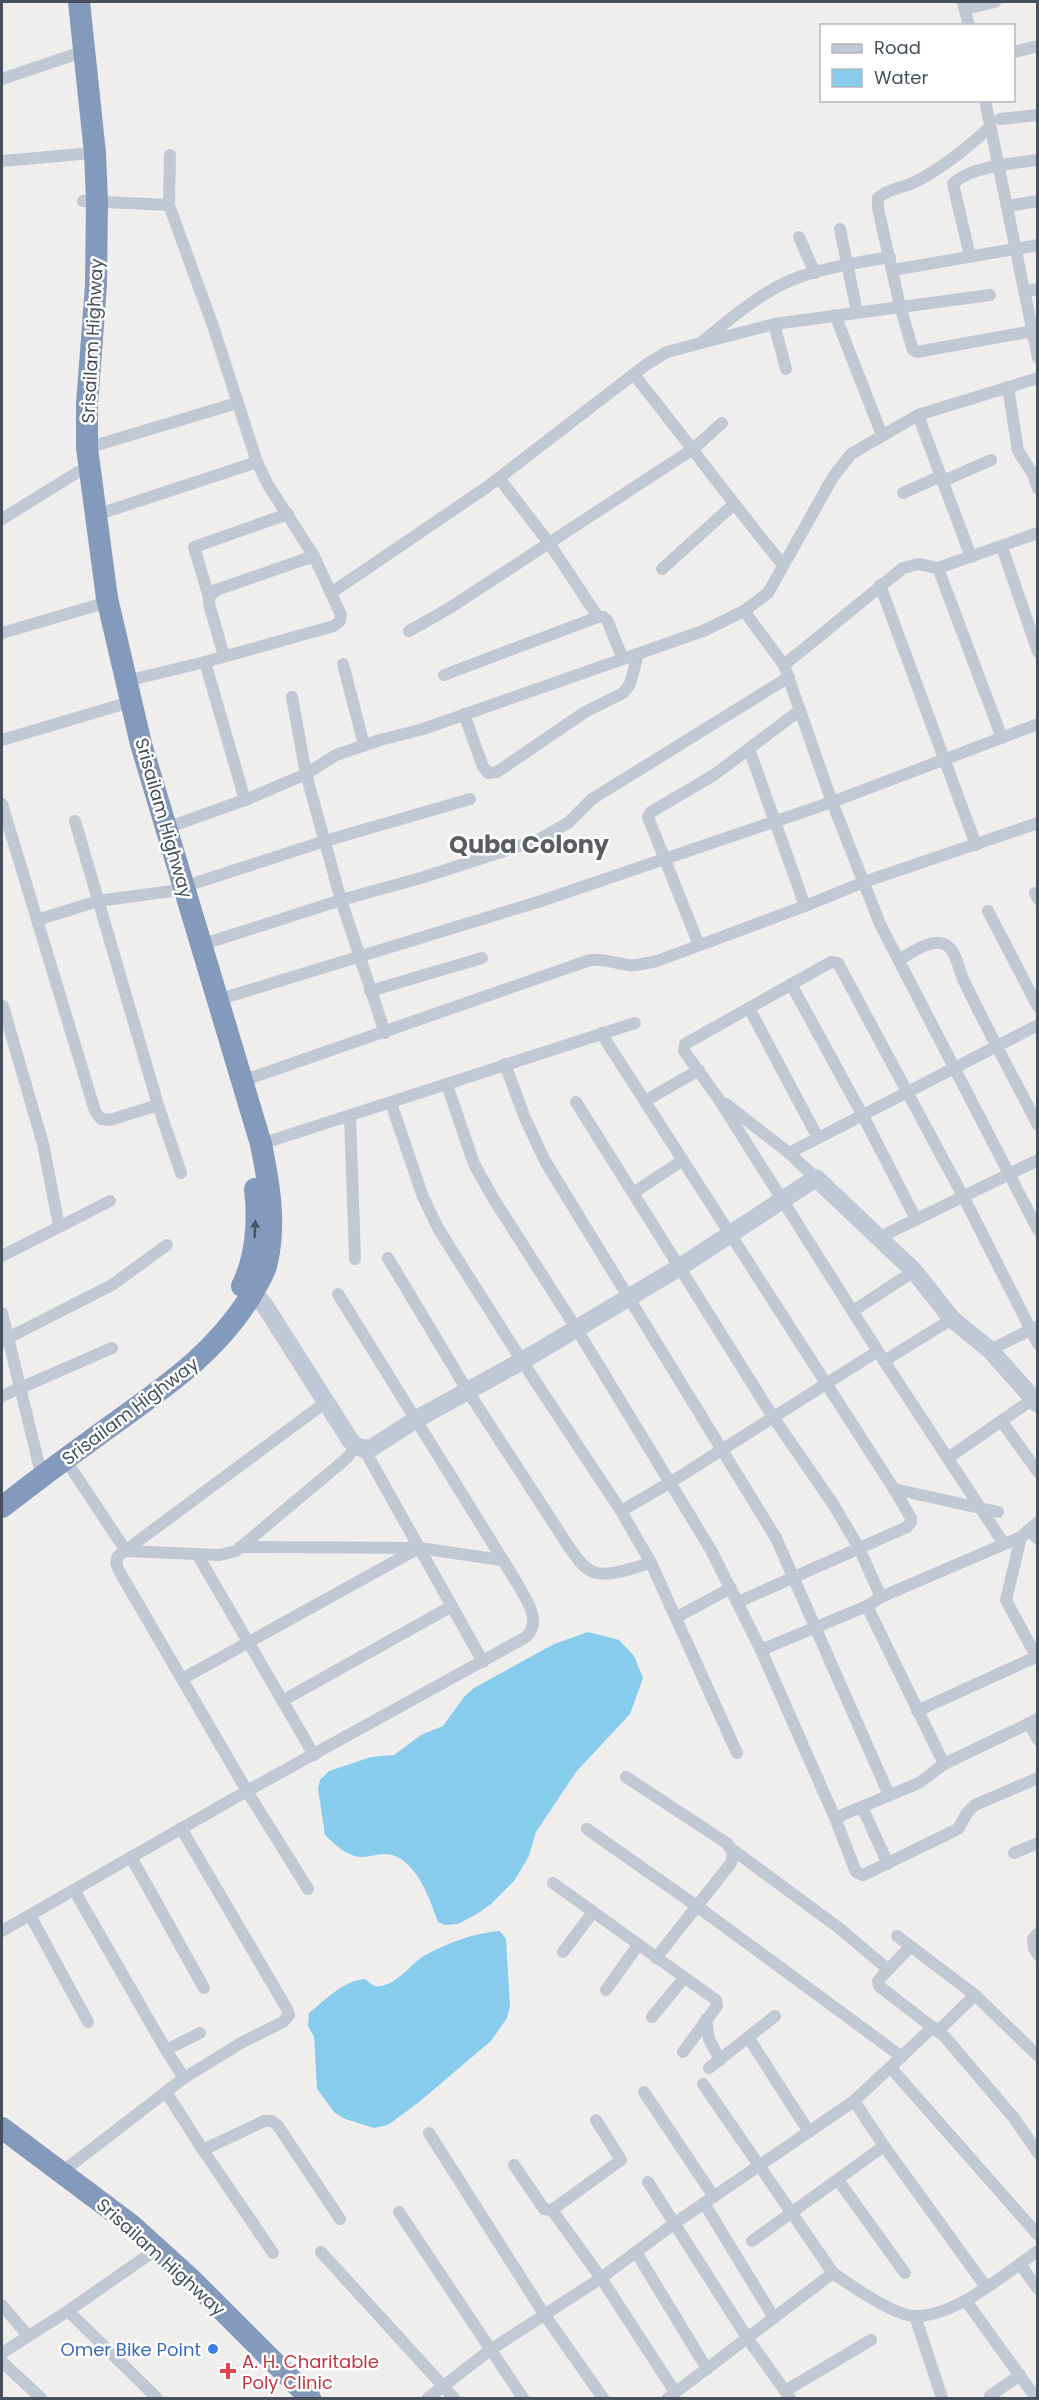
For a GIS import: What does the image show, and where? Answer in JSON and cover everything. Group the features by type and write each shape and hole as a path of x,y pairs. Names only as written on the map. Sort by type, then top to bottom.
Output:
{"highway":[{"name":"Srisailam Highway","path":"2,1492 162,1376 196,1345 267,1265 272,1234 270,1190 261,1144 201,945 178,889 166,828 102,603 96,515 87,448 87,404 96,285 90,201 81,154 76,54 68,2"},
{"name":"Srisailam Highway","path":"2,1507 64,1459 184,1373 212,1347 235,1320 248,1288 255,1234 256,1193 248,1149 178,889 120,705 78,472 73,431 74,398 81,342 93,133 79,2"},
{"name":"Srisailam Highway","path":"2,2128 130,2224 152,2252 291,2398"},
{"name":"Srisailam Highway","path":"2,2145 193,2281 310,2398"}],"street":[{"path":"969,24 964,5 995,2"},
{"path":"1015,52 1038,46"},
{"path":"2,79 76,54"},
{"path":"986,102 995,123 998,166 1016,249 1031,290 1038,358"},
{"path":"1035,333 917,352 910,347 878,208 878,198 885,192 912,184 942,167 995,123 1038,115"},
{"path":"2,161 81,154"},
{"path":"126,681 205,662 334,626 340,621 340,615 314,556 257,462 213,326 169,206 170,155"},
{"path":"970,256 953,184 958,178 998,166 1038,160"},
{"path":"90,201 169,206"},
{"path":"1007,206 1038,201"},
{"path":"840,229 857,312"},
{"path":"799,237 815,273"},
{"path":"892,270 1038,245"},
{"path":"700,344 760,298 798,277 847,264 890,257"},
{"path":"331,593 499,478 666,352 774,324 990,295"},
{"path":"834,315 882,435"},
{"path":"774,324 786,369"},
{"path":"635,375 733,505 783,565"},
{"path":"166,828 245,800 306,774 336,755 423,729 638,654 703,631 744,611 768,593 833,477 851,454 918,415 1038,378"},
{"path":"1008,387 1018,451 1033,474 1038,500"},
{"path":"87,448 237,403"},
{"path":"918,415 971,557"},
{"path":"409,631 448,609 693,449 722,423"},
{"path":"903,493 991,460"},
{"path":"96,515 257,462"},
{"path":"2,519 78,472"},
{"path":"499,478 549,543 598,617"},
{"path":"662,569 733,505"},
{"path":"224,656 194,548 288,514"},
{"path":"201,945 341,900 421,879 537,840 568,823 592,799 786,671 880,585 903,568 918,564 938,568 1038,533"},
{"path":"1002,547 1038,652"},
{"path":"209,597 216,591 314,556"},
{"path":"938,568 1002,738"},
{"path":"880,585 976,845"},
{"path":"2,633 102,603"},
{"path":"744,611 786,671 832,802 880,924 1038,1230"},
{"path":"444,675 598,617 608,620 623,659"},
{"path":"464,714 483,767 488,772 497,772 585,712 623,693 630,684 638,654"},
{"path":"205,662 245,800"},
{"path":"343,664 364,745"},
{"path":"292,697 306,774 341,900 385,1033"},
{"path":"2,740 120,705"},
{"path":"699,945 648,817 651,812 714,775 799,711"},
{"path":"217,1000 541,901 832,802 1038,723"},
{"path":"749,748 805,906"},
{"path":"37,920 98,901 178,889 326,841 470,799"},
{"path":"2,804 95,1111 101,1119 110,1120 158,1105"},
{"path":"75,821 158,1105 181,1173"},
{"path":"242,1081 590,960 602,958 629,965 644,965 864,882 1038,823"},
{"path":"988,911 1038,1007"},
{"path":"899,960 936,942 945,944 951,950 963,979 1038,1125"},
{"path":"370,992 482,958"},
{"path":"1004,1544 881,1356 718,1098 684,1051 685,1044 831,962 838,963 1034,1328 1038,1344"},
{"path":"791,984 916,1219"},
{"path":"3,1006 43,1144 59,1226"},
{"path":"749,1008 818,1138"},
{"path":"261,1144 635,1023"},
{"path":"789,1153 1038,1025"},
{"path":"601,1033 827,1383 894,1490 911,1522 907,1527 738,1602"},
{"path":"505,1065 525,1118 545,1161 777,1538 889,1795"},
{"path":"645,1101 699,1070"},
{"path":"447,1085 474,1164 671,1482 731,1588 761,1650 859,1875 888,1864 958,1829 967,1813 975,1805 1038,1778"},
{"path":"718,1098 789,1153 827,1186 914,1271 952,1319 990,1350 1035,1402 948,1458"},
{"path":"576,1102 773,1416 833,1504 859,1548 881,1597"},
{"path":"391,1103 423,1197 439,1230 621,1511 651,1563 737,1753"},
{"path":"350,1116 355,1258"},
{"path":"633,1193 683,1160"},
{"path":"878,1238 1038,1160"},
{"path":"126,1551 230,1554 360,1448 373,1447 415,1420 522,1361 680,1267 816,1178"},
{"path":"2,1256 110,1201"},
{"path":"5,1340 112,1285 167,1245"},
{"path":"387,1258 467,1390 582,1564 590,1571 603,1574 651,1563"},
{"path":"853,1311 914,1271"},
{"path":"248,1288 265,1306 326,1402 360,1448 483,1662"},
{"path":"2,1931 247,1791 483,1662 532,1632 534,1620 528,1604 338,1294"},
{"path":"2,1313 5,1340 20,1386 39,1465"},
{"path":"621,1511 827,1383 952,1319"},
{"path":"990,1350 1034,1328"},
{"path":"2,1396 20,1386 112,1348"},
{"path":"308,1889 247,1791 116,1562 118,1556 326,1402"},
{"path":"1002,1422 1038,1472"},
{"path":"64,1459 126,1551"},
{"path":"894,1490 998,1512"},
{"path":"761,1650 814,1626 867,1606 881,1597 1004,1544 1024,1534 1038,1522"},
{"path":"1024,1534 1038,1539"},
{"path":"917,1711 1037,1656 1006,1600 1024,1534"},
{"path":"240,1547 419,1548 502,1560"},
{"path":"182,1679 419,1548"},
{"path":"197,1554 314,1755"},
{"path":"677,1617 731,1588"},
{"path":"282,1701 452,1606"},
{"path":"867,1606 944,1764"},
{"path":"835,1818 919,1783 944,1764 1033,1721 1038,1740"},
{"path":"626,1777 729,1847 839,1928 884,1966 886,1972"},
{"path":"862,1807 888,1864"},
{"path":"62,2172 184,2078 241,2043 283,2022 289,2015 182,1828"},
{"path":"586,1829 698,1907 902,2057"},
{"path":"1014,1853 1038,1843"},
{"path":"656,1958 731,1863 733,1853 729,1847"},
{"path":"131,1857 204,1988"},
{"path":"553,1883 717,2003 683,2052"},
{"path":"74,1890 184,2078"},
{"path":"563,1952 593,1912"},
{"path":"30,1915 88,2022"},
{"path":"1038,1933 1033,1939 1038,1955"},
{"path":"897,1936 975,1995 1038,2056"},
{"path":"606,1990 638,1945"},
{"path":"910,1947 878,1981 879,1986 936,2029 1014,2118 1038,2153"},
{"path":"652,2017 684,1978"},
{"path":"428,2398 490,2350 601,2278 675,2223 854,2101 975,1995"},
{"path":"710,2068 775,2016"},
{"path":"706,2019 709,2038 720,2060"},
{"path":"166,2050 200,2033"},
{"path":"748,2037 809,2133"},
{"path":"891,2068 1038,2235"},
{"path":"703,2084 833,2273 859,2291 903,2314 915,2316 943,2310 966,2301 1038,2252"},
{"path":"166,2092 273,2253"},
{"path":"644,2092 709,2200 774,2318"},
{"path":"854,2101 986,2287"},
{"path":"514,2165 544,2209 552,2210 621,2160 596,2120"},
{"path":"203,2150 264,2121 272,2121 278,2126 340,2219"},
{"path":"429,2133 544,2314 603,2398"},
{"path":"752,2241 884,2146"},
{"path":"838,2180 905,2273"},
{"path":"648,2182 748,2339 787,2395 871,2340"},
{"path":"552,2210 601,2278 671,2395 833,2273"},
{"path":"399,2212 523,2398"},
{"path":"2,2353 68,2311 152,2252"},
{"path":"321,2252 454,2398"},
{"path":"636,2252 707,2368"},
{"path":"1020,2264 1038,2289"},
{"path":"966,2301 1036,2398"},
{"path":"2,2306 28,2336"},
{"path":"68,2311 158,2398"},
{"path":"915,2316 942,2398"},
{"path":"2,2361 41,2398"},
{"path":"990,2396 1020,2375"}],"water":[{"path":"588,1632 619,1640 634,1656 643,1678 630,1714 576,1772 536,1832 529,1856 514,1881 491,1904 458,1924 445,1925 438,1922 416,1874 401,1859 388,1854 358,1857 338,1847 325,1835 318,1789 320,1780 329,1771 371,1757 394,1755 421,1735 443,1726 464,1697 474,1688 554,1644"},
{"path":"500,1931 506,1939 510,2006 507,2018 491,2041 388,2125 374,2128 345,2119 334,2112 317,2089 314,2037 308,2026 309,2013 350,1983 365,1979 376,1986 387,1984 398,1978 424,1956 442,1947 470,1936"}],"place":[{"name":"Omer Bike Point","path":"213,2349"},
{"name":"A. H. Charitable Poly Clinic","path":"228,2371"}],"district":[{"name":"Quba Colony","path":"529,844"}]}
